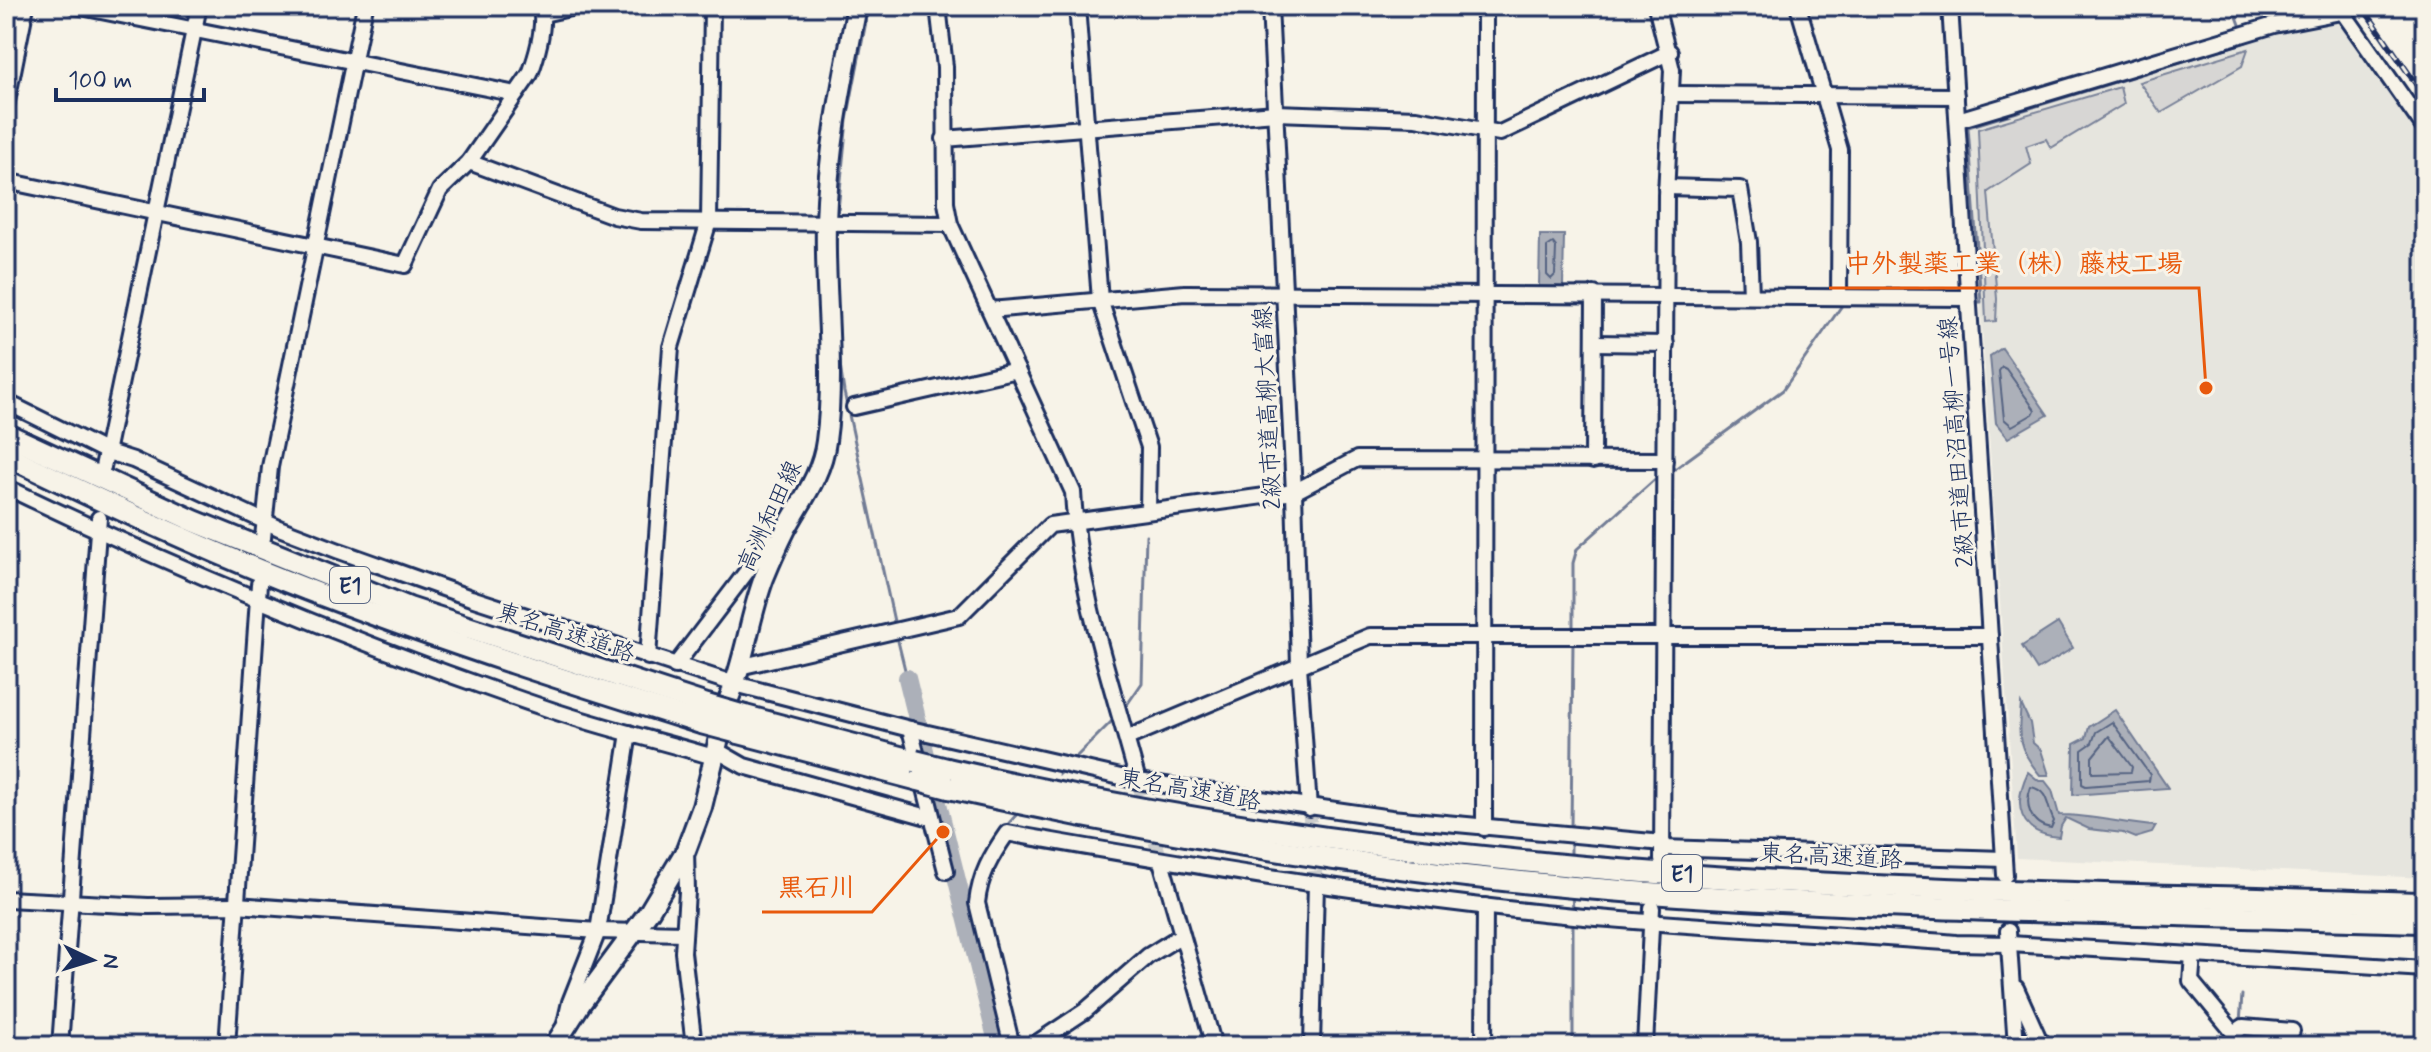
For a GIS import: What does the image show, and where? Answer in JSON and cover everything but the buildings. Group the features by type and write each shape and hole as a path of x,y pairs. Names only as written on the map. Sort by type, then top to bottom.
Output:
{"highway":[{"name":"東名高速道路","path":"6,434 194,521 382,597 704,714 745,716 915,761 948,778 1024,786 1292,833 1523,861 2000,891 2425,903"},
{"name":"東名高速道路","path":"6,455 220,554 328,597 536,671 1160,831 1418,870 1616,890 1967,908 2425,922"}],"main road":[{"name":"高洲和田線","path":"554,1046 686,850 702,807 762,582 811,486 826,443 829,397 826,222 834,122 857,6"}],"street":[{"path":"6,106 26,6"},
{"path":"76,6 516,94"},
{"path":"103,467 199,6"},
{"path":"263,538 270,467 365,6"},
{"path":"6,181 405,265 440,190 469,162 530,74 536,59 542,10 579,6"},
{"path":"648,657 671,347 709,221 712,6"},
{"path":"938,6 945,67 946,203 950,224 1073,492 1074,521 1088,600 1138,781"},
{"path":"1077,6 1100,300 1149,447 1148,511"},
{"name":"2級市道高柳大富線","path":"1270,6 1294,492 1299,666 1309,808"},
{"path":"1484,828 1485,6"},
{"path":"1656,6 1670,52 1673,94 1666,187 1663,851"},
{"path":"1798,6 1840,150 1839,297"},
{"name":"2級市道田沼高柳一号線","path":"1950,6 2005,875"},
{"path":"1958,120 2274,25 2348,9 2425,129"},
{"path":"944,139 1276,113 1416,118 1500,133 1670,52"},
{"path":"1673,94 1956,96"},
{"path":"469,162 614,216 641,221 950,224"},
{"path":"1666,187 1740,189 1749,242 1751,296"},
{"path":"990,310 1185,293 1968,298"},
{"path":"1593,461 1594,294"},
{"path":"1594,343 1666,344"},
{"path":"854,407 1017,370"},
{"path":"6,402 105,451 133,460 264,521 339,551 675,666 737,676 932,734 1138,781 1309,808 1663,851 2004,859"},
{"path":"737,676 888,632 959,616 1050,525 1294,492 1357,459 1665,460"},
{"path":"6,487 99,524 258,601 511,696 629,733 715,754 744,766 931,818"},
{"path":"60,1046 99,524"},
{"path":"675,666 770,541 780,542"},
{"path":"227,1046 259,584"},
{"path":"1127,738 1370,636 1990,636"},
{"path":"912,729 946,871"},
{"path":"564,1030 570,1002 598,931 629,733"},
{"path":"1012,1046 977,903 979,882 1007,833 1161,861 1485,906 1650,915 1956,943 2009,937 2193,955 2425,969"},
{"path":"686,850 683,952 694,1046"},
{"path":"1161,861 1214,1046"},
{"path":"1312,1046 1316,884"},
{"path":"6,899 148,906 236,905 598,931 684,933"},
{"path":"1484,1046 1485,906"},
{"path":"1645,1046 1650,915"},
{"path":"1032,1046 1085,1011 1148,956 1182,935"},
{"path":"2009,937 2016,1046"},
{"path":"2193,955 2191,981 2235,1040 2243,1027 2292,1031"},
{"path":"2013,986 2042,1046"}],"shaded area":[{"path":"2342,11 2425,137 2425,878 2017,858 1968,117"},
{"path":"2248,49 2242,66 2161,113 2139,82"},
{"path":"2120,87 2124,104 2051,148 2046,139 2026,146 2031,164 1988,192 1997,299 1996,321 1986,322 1978,129"}],"water":[{"path":"1540,235 1564,235 1563,287 1539,286"},
{"path":"2002,348 2048,415 2008,438 1996,423 1990,356"},
{"path":"2058,623 2073,648 2037,670 2022,646"},
{"path":"2021,704 2030,723 2033,743 2041,750 2049,775 2040,775 2023,749"},
{"path":"2115,710 2168,788 2073,795 2074,744 2086,738 2089,727"},
{"path":"2028,772 2039,781 2045,781 2052,790 2059,815 2156,826 2152,833 2135,838 2123,833 2089,829 2066,818 2059,837 2046,835 2027,824 2022,816 2020,796"}],"waterway":[{"path":"837,220 847,120 869,6"},
{"path":"2233,6 2242,30"},
{"path":"1972,302 1981,302 1968,127 2246,42 2244,37"},
{"path":"835,276 837,227"},
{"path":"836,283 844,392 895,626"},
{"path":"1668,474 1783,390 1843,304"},
{"path":"1573,630 1573,563 1577,549 1661,477"},
{"path":"1124,709 1142,683 1146,535"},
{"path":"897,637 907,678"},
{"path":"1571,830 1573,642"},
{"path":"907,678 998,1046"},
{"path":"1073,760 1116,717"},
{"path":"1059,774 1065,768"},
{"path":"965,906 989,846 1017,814"},
{"path":"1571,838 1571,858"},
{"path":"1572,894 1573,910"},
{"path":"1573,922 1573,1046"},
{"path":"2240,1023 2242,995"}],"tunnel":[{"path":"1138,781 1161,861"},
{"path":"1309,808 1316,884"}],"railway":[{"path":"2362,6 2425,97"}],"place":[{"name":"中外製薬工業（株）藤枝工場","path":"2206,388"},
{"name":"黒石川","path":"943,832"}]}
